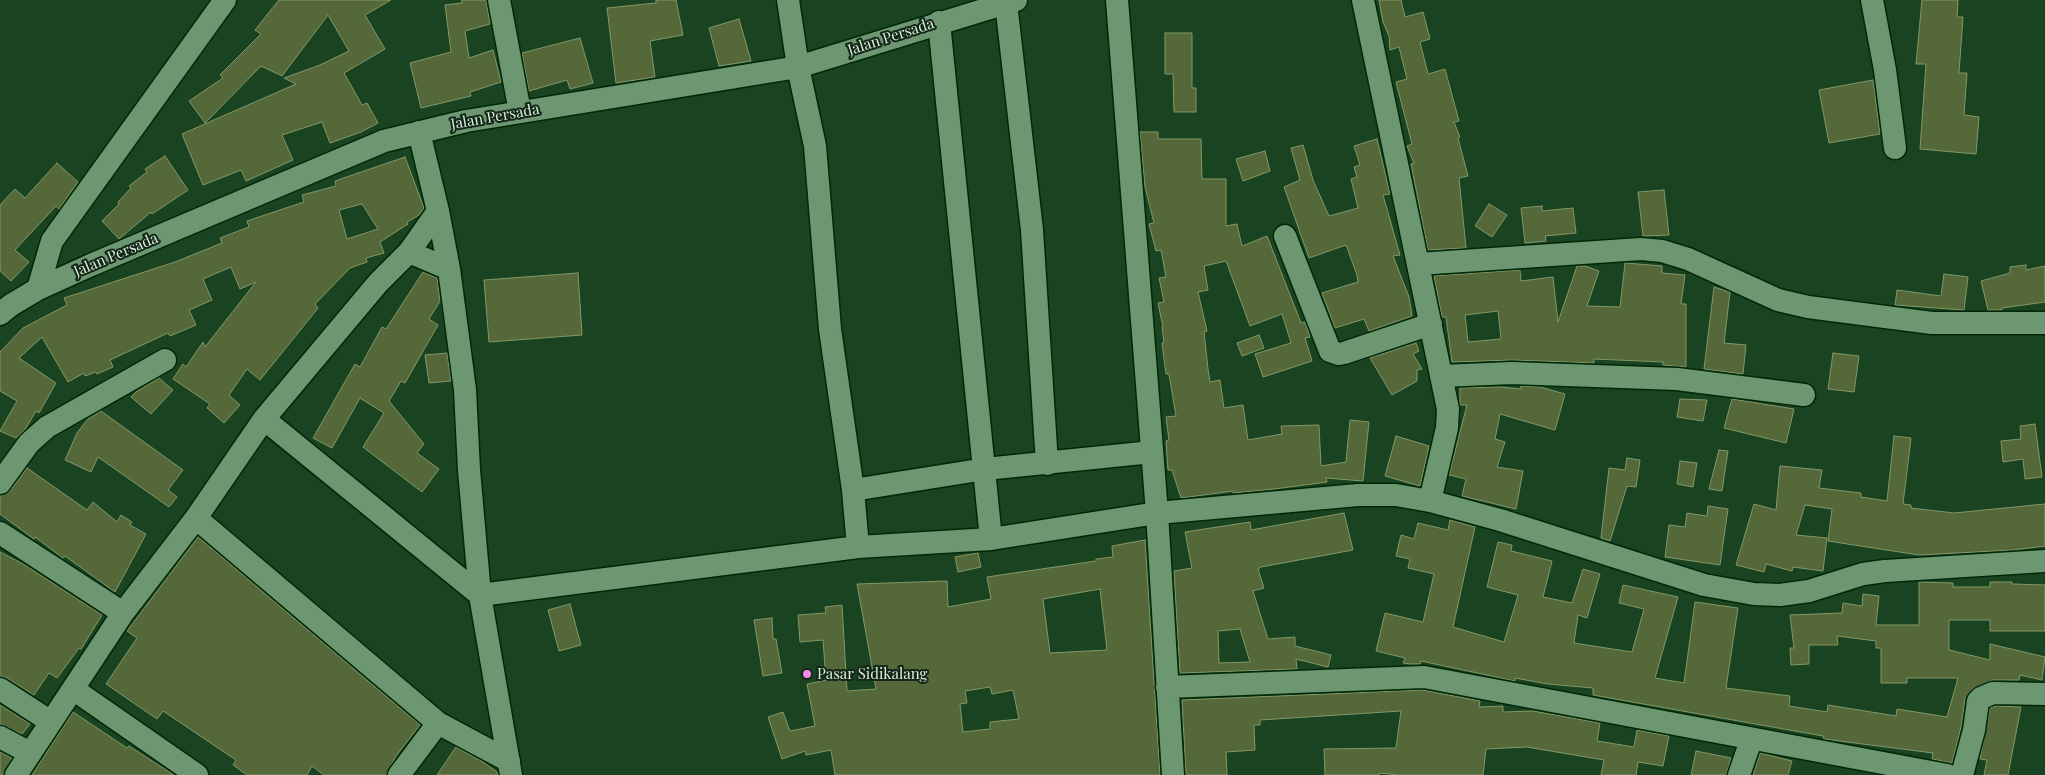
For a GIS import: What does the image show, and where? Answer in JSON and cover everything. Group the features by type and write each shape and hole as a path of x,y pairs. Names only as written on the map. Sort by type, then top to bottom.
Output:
{"street":[{"path":"38,289 52,241 225,0"},
{"path":"499,0 520,112"},
{"path":"788,0 798,67 815,146 830,329 853,490 858,547"},
{"path":"1117,0 1157,513 1173,775"},
{"path":"1364,0 1448,409 1447,428 1430,501"},
{"path":"1872,0 1885,70 1895,148"},
{"path":"1011,2 1032,230 1047,464"},
{"name":"Jalan Persada","path":"0,314 10,305 38,289 384,142 419,132 520,112 798,67 939,22 1011,2"},
{"path":"939,22 991,539"},
{"path":"419,132 438,211 448,269 465,390 469,470 480,595 510,768"},
{"path":"16,775 123,613 196,518 264,419 378,283 409,252 438,211"},
{"path":"1285,236 1330,351 1339,354 1344,353 1431,324"},
{"path":"52,241 71,263 92,265"},
{"path":"1418,264 1616,249 1662,251 1688,259 1778,300 1808,308 1932,323 2045,323"},
{"path":"409,252 448,269"},
{"path":"0,483 29,444 47,427 165,360"},
{"path":"1441,376 1512,374 1677,379 1804,395"},
{"path":"264,419 480,595 858,547 991,539 1157,513 1358,495 1396,494 1500,520 1704,585 1754,594 1780,595 1809,591 1863,574 1885,571 2045,561"},
{"path":"853,490 985,469 1152,452"},
{"path":"196,518 438,723 510,768"},
{"path":"0,533 123,613"},
{"path":"1167,687 1424,677 1751,740 1947,775"},
{"path":"0,689 51,722"},
{"path":"73,689 197,775"},
{"path":"1962,775 1974,730 1978,701 1981,698 1993,693 2045,694"},
{"path":"398,775 438,723"},
{"path":"0,737 30,753"},
{"path":"1739,775 1751,740"}],"building":[{"path":"279,0 391,0 365,15 385,49 344,73 362,105 367,103 378,123 361,132 330,143 322,122 282,135 293,160 246,181 241,170 203,185 182,134 296,84 284,78 320,65 349,51 328,15 282,76 261,66 205,123 189,101 223,78 220,75 261,34 255,30"},
{"path":"462,0 486,0 490,24 465,31 469,58 493,50 501,82 470,92 471,96 421,108 410,63 451,52 445,5 462,3"},
{"path":"656,0 676,0 683,35 650,41 655,77 616,83 607,8 656,3"},
{"path":"1379,0 1401,0 1405,17 1423,12 1430,39 1420,42 1428,74 1445,69 1459,121 1454,122 1460,137 1458,138 1468,176 1459,178 1466,248 1428,250 1411,164 1414,163 1407,146 1412,144 1396,82 1407,79 1399,47 1390,50 1389,36 1383,22"},
{"path":"1922,0 1958,0 1957,17 1963,17 1959,73 1967,73 1964,115 1979,117 1976,154 1920,149 1926,64 1916,64"},
{"path":"739,19 751,61 719,66 709,28"},
{"path":"1165,33 1192,33 1192,88 1196,88 1196,112 1174,112 1173,74 1165,74"},
{"path":"580,38 593,83 570,89 567,80 529,91 522,53"},
{"path":"1873,80 1880,134 1829,143 1819,90"},
{"path":"1140,132 1158,132 1158,139 1201,139 1202,179 1226,179 1226,226 1237,224 1242,246 1267,236 1301,323 1305,322 1310,337 1305,338 1312,361 1263,377 1255,354 1291,343 1282,314 1250,326 1226,261 1204,266 1208,290 1198,292 1207,331 1204,332 1208,369 1210,382 1220,380 1224,408 1243,405 1248,440 1282,434 1281,426 1319,425 1321,466 1346,462 1350,420 1369,422 1363,481 1326,478 1327,482 1181,498 1172,470 1168,470 1166,441 1169,440 1166,417 1176,416 1169,374 1166,374 1162,343 1164,342 1163,327 1158,303 1164,302 1159,278 1166,277 1161,250 1156,251 1149,224 1154,223 1145,187"},
{"path":"1377,139 1390,194 1383,195 1400,255 1393,256 1409,297 1412,316 1369,331 1364,319 1335,328 1322,293 1358,282 1357,275 1346,245 1309,258 1284,187 1300,180 1291,148 1303,145 1313,180 1329,216 1358,208 1351,179 1357,177 1354,167 1360,165 1354,146"},
{"path":"1265,151 1270,171 1243,181 1236,159"},
{"path":"165,156 188,190 152,214 151,212 119,239 102,221 119,204 118,202 131,188 129,186 147,172 145,169"},
{"path":"405,157 424,208 419,215 407,222 408,224 380,242 384,253 366,258 367,262 350,268 315,304 318,308 260,380 247,369 229,395 240,405 224,423 207,408 210,404 173,379 183,364 186,367 203,342 205,347 256,282 240,289 231,267 203,279 212,300 189,310 196,325 170,336 168,333 110,360 113,367 97,374 96,372 85,376 84,373 68,382 42,337 19,358 56,383 39,413 36,411 26,428 16,438 0,431 17,401 0,391 0,352 23,328 67,305 64,298 175,262 222,243 220,238 249,227 247,221 304,202 302,195 336,186 335,181","holes":["362,204 378,229 347,239 339,210"]},
{"path":"57,163 78,182 59,209 56,206 15,250 29,262 11,281 0,271 0,205 15,189 25,198"},
{"path":"1664,190 1669,235 1643,236 1638,192"},
{"path":"1489,204 1507,215 1492,237 1475,226"},
{"path":"1542,206 1542,211 1573,208 1576,233 1545,236 1546,241 1525,243 1521,208"},
{"path":"1625,263 1662,266 1662,273 1685,275 1681,304 1686,304 1686,367 1663,365 1663,362 1594,359 1594,363 1512,360 1452,362 1446,317 1442,317 1434,276 1520,270 1521,281 1553,277 1558,322 1577,266 1585,266 1599,271 1587,306 1620,307","holes":["1498,311 1501,339 1468,342 1465,315"]},
{"path":"2026,265 2026,270 2045,266 2045,302 2002,308 2002,310 1988,310 1981,281 2010,273 2010,267"},
{"path":"423,272 437,278 440,301 429,319 438,325 405,383 401,381 389,401 424,444 417,453 439,469 422,492 363,447 384,413 360,398 332,448 313,438 355,364 360,367 382,327 386,329"},
{"path":"578,273 582,335 489,342 484,280"},
{"path":"1944,274 1968,277 1964,310 1895,305 1897,290 1941,296"},
{"path":"1714,287 1730,292 1724,343 1746,345 1743,374 1704,369"},
{"path":"1259,335 1264,348 1242,356 1237,343"},
{"path":"1416,343 1419,351 1413,354 1422,369 1417,370 1417,381 1392,395 1370,358"},
{"path":"447,353 451,381 429,383 425,355"},
{"path":"1833,353 1859,356 1854,392 1828,389"},
{"path":"159,378 173,390 151,414 131,397"},
{"path":"1521,386 1540,387 1565,394 1555,430 1500,414 1495,439 1505,442 1497,467 1523,471 1516,509 1462,496 1466,479 1449,475 1467,405 1460,405 1460,388 1501,387 1521,389"},
{"path":"1680,399 1707,400 1703,421 1677,417"},
{"path":"1732,399 1794,409 1786,443 1724,428"},
{"path":"101,411 183,470 168,490 177,497 169,507 98,457 91,472 65,460 77,433 88,419"},
{"path":"2035,424 2042,477 2025,479 2023,459 2003,462 2001,441 2021,439 2020,426"},
{"path":"1396,436 1429,446 1420,486 1385,476"},
{"path":"1894,436 1911,438 1903,504 1911,505 1911,508 1954,513 2045,504 2045,546 2013,550 1919,555 1828,541 1832,509 1805,505 1796,535 1827,538 1823,571 1793,567 1792,571 1766,564 1764,572 1736,565 1754,504 1776,510 1780,466 1822,470 1819,488 1861,493 1861,497 1887,501"},
{"path":"1719,450 1728,451 1722,491 1709,489"},
{"path":"1627,458 1640,460 1636,487 1627,486 1610,541 1601,538 1609,468 1625,470"},
{"path":"1680,461 1697,463 1693,487 1677,484"},
{"path":"27,468 87,510 93,502 117,522 121,515 132,522 130,525 146,534 115,592 65,556 63,558 0,514 0,496 10,491"},
{"path":"1708,506 1728,509 1720,565 1665,557 1669,525 1685,527 1687,513 1707,516"},
{"path":"1344,513 1353,550 1261,567 1258,569 1264,588 1253,591 1268,639 1295,637 1295,646 1331,655 1328,667 1296,659 1297,669 1180,673 1174,571 1192,568 1185,532 1250,522 1251,530","holes":["1240,629 1250,662 1219,663 1218,631"]},
{"path":"1450,520 1475,527 1453,627 1504,642 1518,595 1487,587 1498,542 1512,545 1511,551 1552,561 1543,597 1572,603 1583,569 1600,574 1587,618 1578,615 1574,643 1632,652 1644,609 1619,603 1623,585 1678,597 1655,678 1684,683 1695,602 1738,608 1726,688 1790,696 1789,706 1827,712 1828,705 1896,716 1897,709 1947,717 1958,678 1907,678 1907,683 1881,683 1881,648 1876,648 1876,641 1837,636 1838,645 1809,645 1809,664 1791,665 1790,648 1794,648 1790,615 1842,613 1843,603 1862,606 1863,594 1879,596 1876,625 1919,625 1919,582 1953,583 1953,587 1990,587 1990,582 2012,582 2012,584 2045,585 2045,631 1990,631 1990,620 1949,620 1949,650 1990,660 1990,644 2045,657 2042,680 2020,675 2019,680 1993,680 1972,689 1965,699 1961,727 1952,763 1932,759 1933,753 1824,739 1823,736 1593,695 1593,688 1548,684 1515,678 1515,681 1421,661 1420,664 1403,663 1405,658 1376,651 1385,613 1423,622 1434,574 1408,568 1410,559 1396,556 1401,535 1414,539 1418,523 1448,530"},
{"path":"198,537 420,725 396,756 386,775 324,775 312,766 307,775 247,775 233,765 236,760 163,711 157,719 106,684 137,638 127,631"},
{"path":"1145,540 1160,775 835,775 831,750 806,755 805,751 782,759 768,717 783,712 790,731 815,726 807,684 826,680 823,640 800,642 798,615 826,613 825,607 842,605 847,691 876,689 857,584 947,581 948,607 991,599 987,577 1113,557 1112,546","holes":["1100,589 1107,650 1050,653 1043,599","990,687 992,694 1013,690 1019,719 990,722 990,729 963,732 960,704 967,703 965,691"]},
{"path":"0,552 25,565 102,615 81,649 79,648 57,678 49,673 34,695 7,678 0,676"},
{"path":"978,553 981,567 958,572 955,557"},
{"path":"570,604 581,645 559,651 548,610"},
{"path":"772,618 773,639 776,639 782,673 763,676 754,620"},
{"path":"1423,690 1480,701 1479,707 1503,706 1503,712 1533,711 1600,723 1597,741 1634,747 1637,730 1669,736 1663,766 1638,762 1636,775 1601,775 1604,760 1527,747 1486,749 1483,775 1398,775 1379,773 1379,775 1325,775 1324,749 1396,748 1401,711 1260,720 1260,725 1254,725 1255,750 1226,752 1227,775 1186,775 1182,700"},
{"path":"0,705 30,724 22,734 0,724"},
{"path":"1996,706 2021,707 2008,775 1984,775 1987,760 1980,759 1990,708"},
{"path":"73,712 127,748 129,746 174,775 32,775"},
{"path":"456,747 483,762 497,772 498,775 437,775"},
{"path":"1696,751 1731,758 1726,775 1691,775"},
{"path":"0,752 12,758 3,775 0,775"},
{"path":"1760,753 1792,761 1788,775 1753,775"}],"place":[{"name":"Pasar Sidikalang","path":"807,674"}]}
